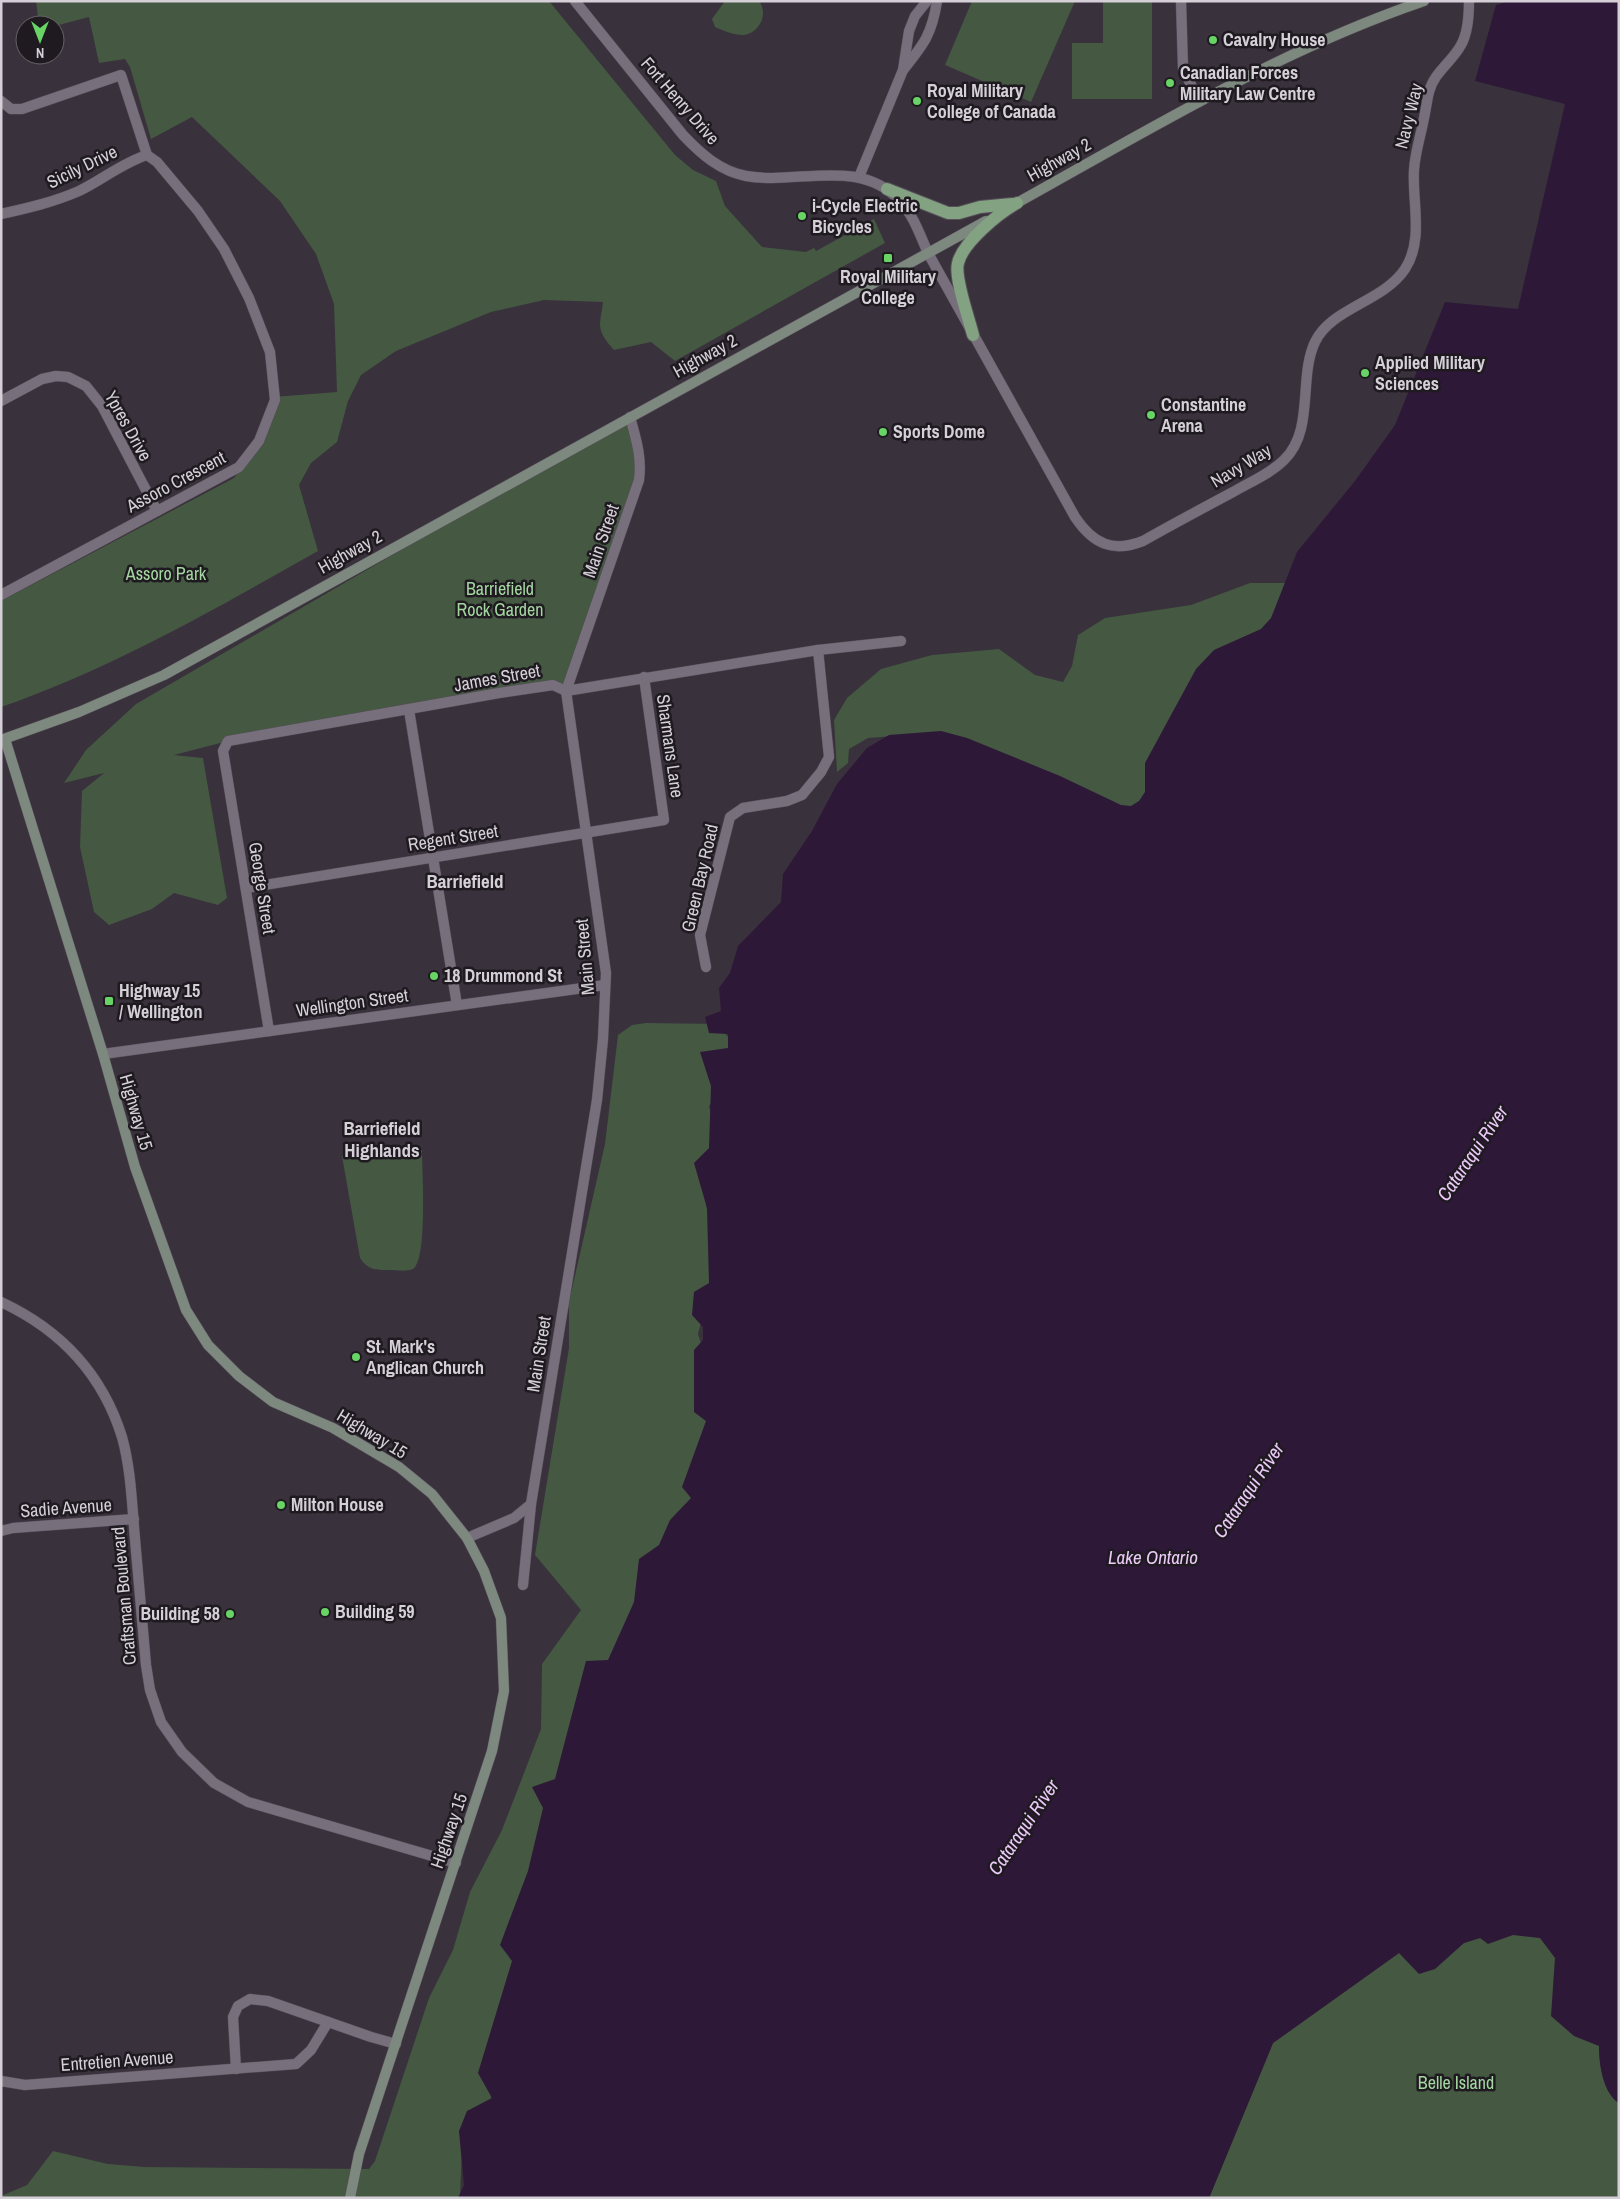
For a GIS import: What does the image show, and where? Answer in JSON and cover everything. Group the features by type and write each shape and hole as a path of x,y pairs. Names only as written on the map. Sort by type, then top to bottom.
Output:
{"main road":[{"name":"Highway 2","path":"3,740 79,712 164,675 1266,66 1323,40 1424,1"},
{"path":"887,189 948,212 1017,203"},
{"path":"973,335 960,285 957,264 967,246 1002,212"},
{"name":"Highway 15","path":"3,740 103,1054 135,1167 186,1310 208,1344 239,1376 272,1402 333,1428 399,1467 432,1494 467,1538 484,1571 501,1618 504,1691 488,1765 359,2154 350,2198"}],"street":[{"name":"Fort Henry Drive","path":"575,1 697,150 714,162 736,173 759,177 840,175 859,178 887,189 900,200 928,253"},
{"path":"859,178 903,70 909,31 915,16 927,1"},
{"path":"903,70 928,38 934,21 937,1"},
{"path":"1181,1 1183,68 1199,102"},
{"name":"Navy Way","path":"928,253 1085,532 1100,542 1122,547 1143,540 1264,475 1284,460 1297,442 1301,427 1310,355 1319,333 1330,323 1380,293 1396,280 1405,269 1412,254 1416,238 1415,161 1429,90 1437,74 1460,46 1466,32 1468,1"},
{"name":"Assoro Crescent","path":"1,101 11,109 22,109 121,75 147,155 157,162 198,212 224,249 249,298 270,352 275,400 259,441 240,467 1,595"},
{"name":"Sicily Drive","path":"1,214 46,203 80,190 135,159 147,155"},
{"name":"Ypres Drive","path":"1,401 42,379 56,376 68,377 86,386 102,406 157,511"},
{"name":"Main Street","path":"523,1585 531,1504 596,1100 603,1039 606,972 566,691 639,480 640,451 630,417"},
{"name":"James Street","path":"223,751 228,740 235,738 553,685 566,691 818,650 901,641"},
{"name":"Green Bay Road","path":"706,967 700,935 730,817 743,808 787,801 802,795 822,772 829,756 818,650"},
{"name":"Sharmans Lane","path":"644,677 664,820"},
{"path":"409,710 457,1005"},
{"name":"George Street","path":"223,751 269,1031"},
{"name":"Regent Street","path":"246,888 664,820"},
{"name":"Wellington Street","path":"103,1054 605,985"},
{"name":"Craftsman Boulevard","path":"1,1302 24,1313 49,1329 76,1354 98,1384 113,1413 122,1438 127,1462 150,1690 161,1722 182,1752 214,1783 248,1802 456,1863"},
{"path":"467,1538 514,1518 531,1504"},
{"name":"Sadie Avenue","path":"1,1531 13,1528 134,1519"},
{"path":"236,2069 233,2016 238,2006 250,1999 268,2001 396,2044"},
{"name":"Entretien Avenue","path":"1,2081 25,2085 296,2064 311,2050 328,2022"}],"green space":[{"name":"Assoro Park","path":"36,1 549,1 675,155 693,170 716,181 725,206 762,247 806,252 814,248 816,251 874,219 885,243 675,361 651,342 614,350 601,332 600,322 603,302 544,300 491,312 396,351 361,375 348,401 337,442 311,463 299,485 318,551 202,616 123,656 1,707 1,601 234,478 254,451 273,397 337,392 334,304 316,254 280,201 192,117 151,139 130,67 125,59 99,63 89,17 65,23 65,15 38,15"},
{"path":"725,1 759,1 762,6 763,17 758,27 749,34 743,35 732,34 715,27 712,19"},
{"path":"972,1 1075,1 1031,102 945,65"},
{"path":"1103,1 1152,1 1152,99 1072,99 1072,43 1103,43"},
{"name":"Barriefield Rock Garden","path":"630,417 641,465 566,691 553,685 228,741 174,755 203,758 227,898 218,905 174,893 152,909 109,925 94,912 80,847 82,791 104,773 64,783 86,750 136,704"},
{"path":"1250,583 1296,583 1154,801 1128,820 919,734 868,738 849,749 848,763 837,772 834,720 847,698 881,669 932,655 999,649 1035,675 1063,682 1072,666 1078,635 1105,618 1191,605"},
{"path":"646,1023 718,1024 745,1059 709,1106 722,1163 706,1204 711,1230 722,1260 706,1303 698,1334 707,1362 721,1442 496,2060 489,2111 462,2148 460,2198 1,2198 1,2196 27,2185 53,2151 108,2164 144,2167 369,2169 375,2161 429,1998 453,1950 470,1892 502,1830 541,1729 542,1664 581,1610 535,1555 569,1348 569,1302 605,1144 618,1035 632,1025"},
{"path":"422,1150 422,1233 418,1262 413,1269 407,1270 380,1270 372,1268 366,1265 360,1258 342,1156"},
{"name":"Belle Island","path":"1504,1930 1547,1930 1599,2046 1603,2078 1609,2092 1619,2103 1619,2198 1209,2198 1273,2043 1399,1953 1464,1943"}],"water":[{"name":"Lake Ontario","path":"1510,1 1619,1 1619,2103 1609,2092 1603,2078 1599,2046 1574,2036 1551,2016 1555,1958 1540,1938 1513,1935 1488,1944 1480,1938 1464,1943 1435,1969 1419,1974 1399,1953 1273,2043 1209,2198 458,2198 464,2185 459,2131 467,2111 492,2098 478,2073 512,1961 500,1945 528,1871 543,1808 532,1787 555,1779 586,1661 608,1660 634,1602 639,1559 659,1545 670,1520 691,1498 682,1487 706,1421 694,1412 694,1350 703,1340 703,1327 692,1315 694,1292 709,1283 707,1208 694,1163 709,1148 711,1086 700,1052 728,1048 728,1034 709,1033 705,1017 721,1011 719,988 730,973 738,946 781,902 783,874 812,831 837,784 867,748 889,735 941,731 967,738 1060,776 1121,805 1131,806 1139,801 1145,792 1145,763 1196,669 1214,650 1261,629 1271,618 1297,552 1355,481 1395,425 1445,302 1518,309 1565,104 1475,81 1496,5"}],"place":[{"name":"Cavalry House","path":"1213,40"},
{"name":"Canadian Forces Military Law Centre","path":"1170,83"},
{"name":"Royal Military College of Canada","path":"917,101"},
{"name":"i-Cycle Electric Bicycles","path":"802,216"},
{"name":"Royal Military College","path":"888,258"},
{"name":"Applied Military Sciences","path":"1365,373"},
{"name":"Constantine Arena","path":"1151,415"},
{"name":"Sports Dome","path":"883,432"},
{"name":"18 Drummond St","path":"434,976"},
{"name":"Highway 15 / Wellington","path":"109,1001"},
{"name":"St. Mark's Anglican Church","path":"356,1357"},
{"name":"Milton House","path":"281,1505"},
{"name":"Building 59","path":"325,1612"},
{"name":"Building 58","path":"230,1614"}],"district":[{"name":"Barriefield","path":"465,881"},
{"name":"Barriefield Highlands","path":"382,1139"}],"water label":[{"name":"Cataraqui River","path":"1472,1153"},
{"name":"Cataraqui River","path":"1248,1490"},
{"name":"Cataraqui River","path":"1023,1827"}]}
